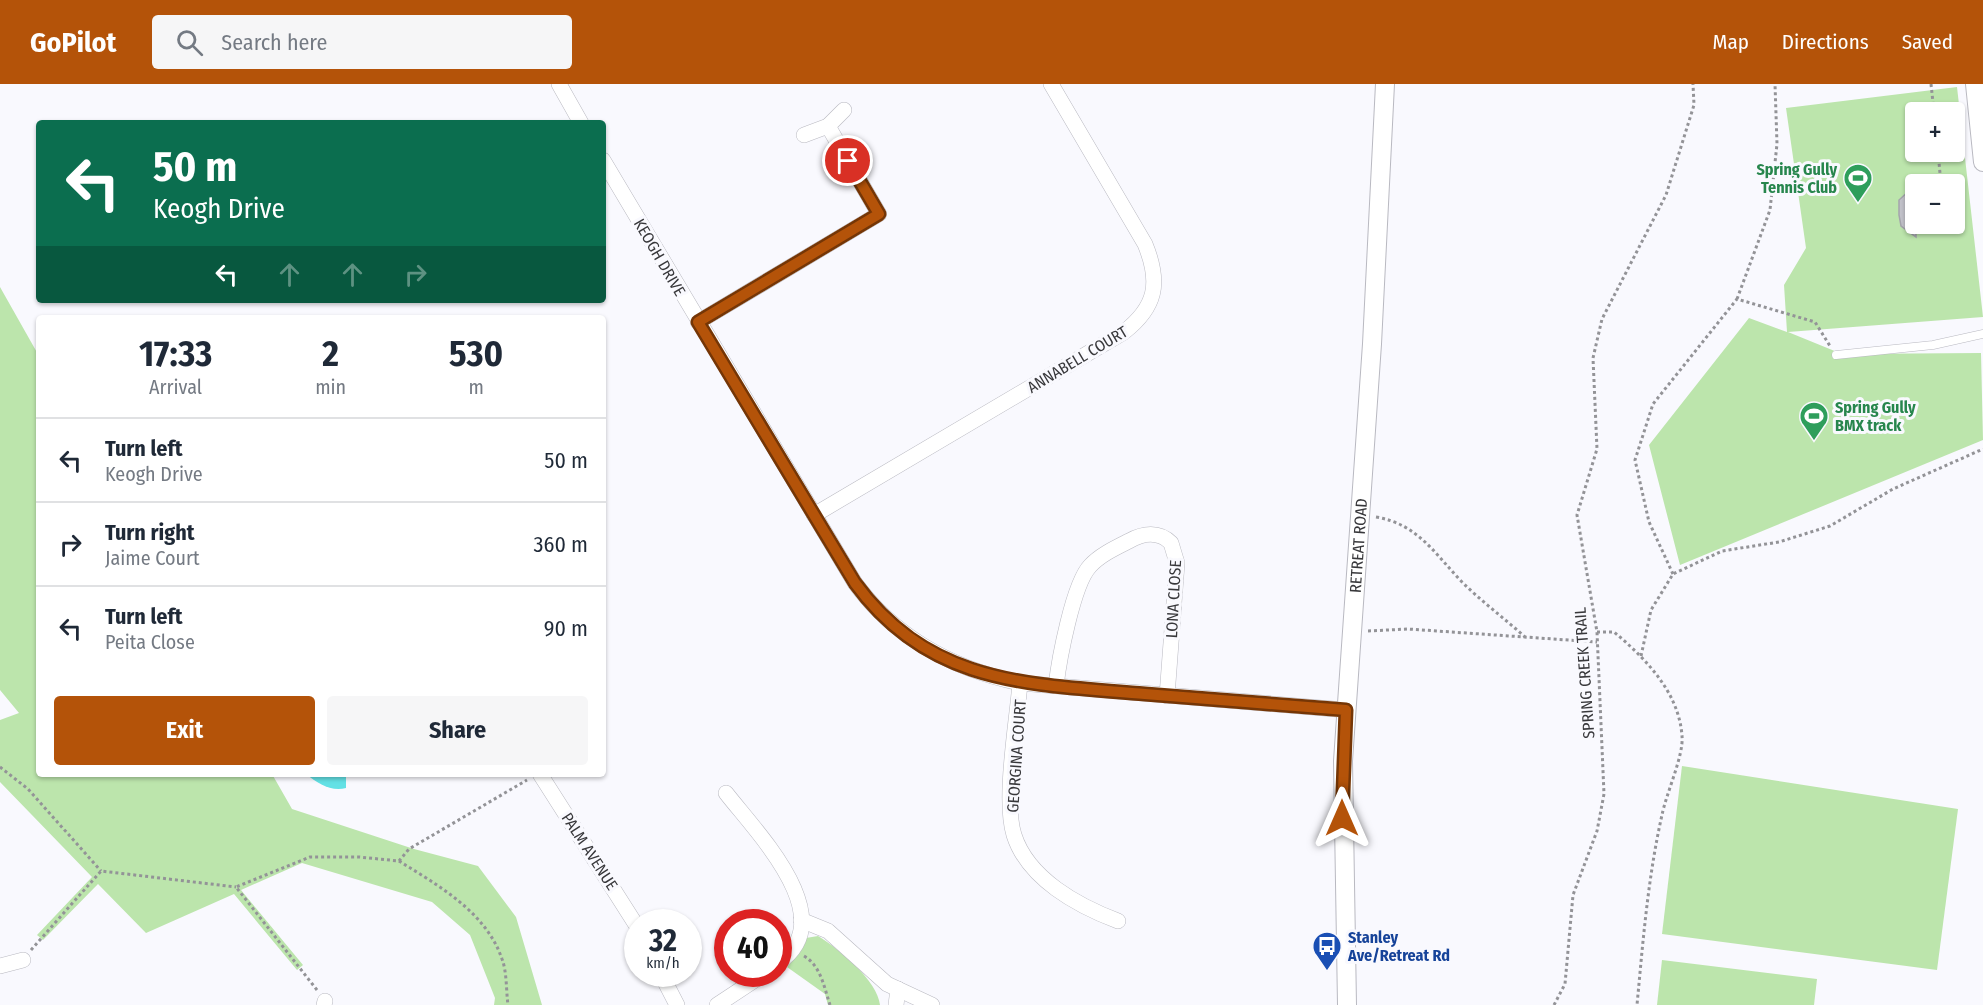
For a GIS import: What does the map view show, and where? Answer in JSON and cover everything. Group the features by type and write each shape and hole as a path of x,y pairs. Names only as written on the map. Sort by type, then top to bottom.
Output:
{"street":[{"path":"559,84 579,120"},
{"name":"RETREAT ROAD","path":"1347,1005 1342,818 1346,710 1372,344 1385,84"},
{"path":"1975,84 1983,162"},
{"name":"ANNABELL COURT","path":"814,515 1124,332 1147,310 1154,284 1154,269 1146,244 1054,85"},
{"path":"804,135 828,126 844,110"},
{"path":"698,322 879,214 828,126"},
{"name":"KEOGH DRIVE","path":"606,165 855,583 872,606 892,625 943,658 975,671 1020,683 1346,710"},
{"name":"LONA CLOSE","path":"1056,686 1062,652 1081,580 1088,568 1098,559 1135,537 1155,534 1171,543 1177,563 1167,696"},
{"name":"GEORGINA COURT","path":"1020,683 1010,807 1014,835 1027,859 1055,887 1076,902 1118,921"},
{"name":"PALM AVENUE","path":"536,777 625,909"},
{"path":"726,793 789,877 799,901 801,920 799,942 794,951"},
{"path":"801,920 828,931 878,977 932,1005"},
{"path":"0,966 23,960"},
{"path":"668,987 677,1005"},
{"path":"717,1005 744,987"},
{"path":"896,1005 898,989"}],"lane":[{"path":"1836,355 1933,345 1983,334"}],"path":[{"name":"SPRING CREEK TRAIL","path":"1554,1005 1565,984 1573,895 1597,831 1604,794 1597,632 1577,515 1597,449 1593,358 1602,319 1666,195 1694,105 1693,84"},
{"path":"1673,574 1649,522 1635,460 1653,404 1737,299 1770,210 1777,144 1775,84"},
{"path":"1931,84 1933,102"},
{"path":"1737,299 1815,322 1836,355"},
{"path":"1641,656 1651,610 1673,574 1722,551 1779,542 1830,526 1893,489 1983,449"},
{"path":"1359,515 1390,520 1425,540 1463,583 1525,637"},
{"path":"1351,632 1408,629 1597,642"},
{"path":"1597,632 1614,632 1654,668 1673,705 1683,737 1662,814 1649,886 1637,1005"},
{"path":"0,767 28,789 101,871 236,887 310,857 359,857 399,861 445,890 483,924 502,959 508,1005"},
{"path":"399,861 409,849 423,840 533,777"},
{"path":"23,960 101,871"},
{"path":"236,887 324,1003"},
{"path":"794,951 813,962 830,1005"}],"green space":[{"path":"1957,87 1959,102 1905,102 1905,162 1965,162 1965,158 1983,317 1788,332 1842,354 1981,353 1983,440 1680,565 1649,445 1749,318 1787,332 1784,285 1806,248 1786,108"},
{"path":"0,287 36,351 36,777 274,777 292,809 414,849 478,866 516,917 542,1005 494,1005 495,998 470,935 432,902 302,863 241,890 303,965 297,970 234,894 146,933 98,884 43,940 37,935 92,877 0,782 0,720 19,713 0,690"},
{"path":"1682,766 1958,809 1937,970 1662,934"},
{"path":"818,936 856,966 872,986 880,1005 828,1005 825,994 792,971 792,961 806,938"},
{"path":"1662,960 1817,979 1814,1005 1657,1005"}],"water":[{"path":"311,777 346,777 346,788 335,789"}],"building":[{"path":"1905,195 1905,229 1901,226 1899,200"}],"place":[{"name":"Spring Gully Tennis Club","path":"1858,204"},
{"name":"Spring Gully BMX track","path":"1814,442"},
{"name":"Stanley Ave/Retreat Rd","path":"1327,972"}],"route":[{"path":"848,161 879,214 698,322 855,583 872,606 916,643 943,658 975,671 1020,683 1346,710 1342,761 1342,818"}]}
